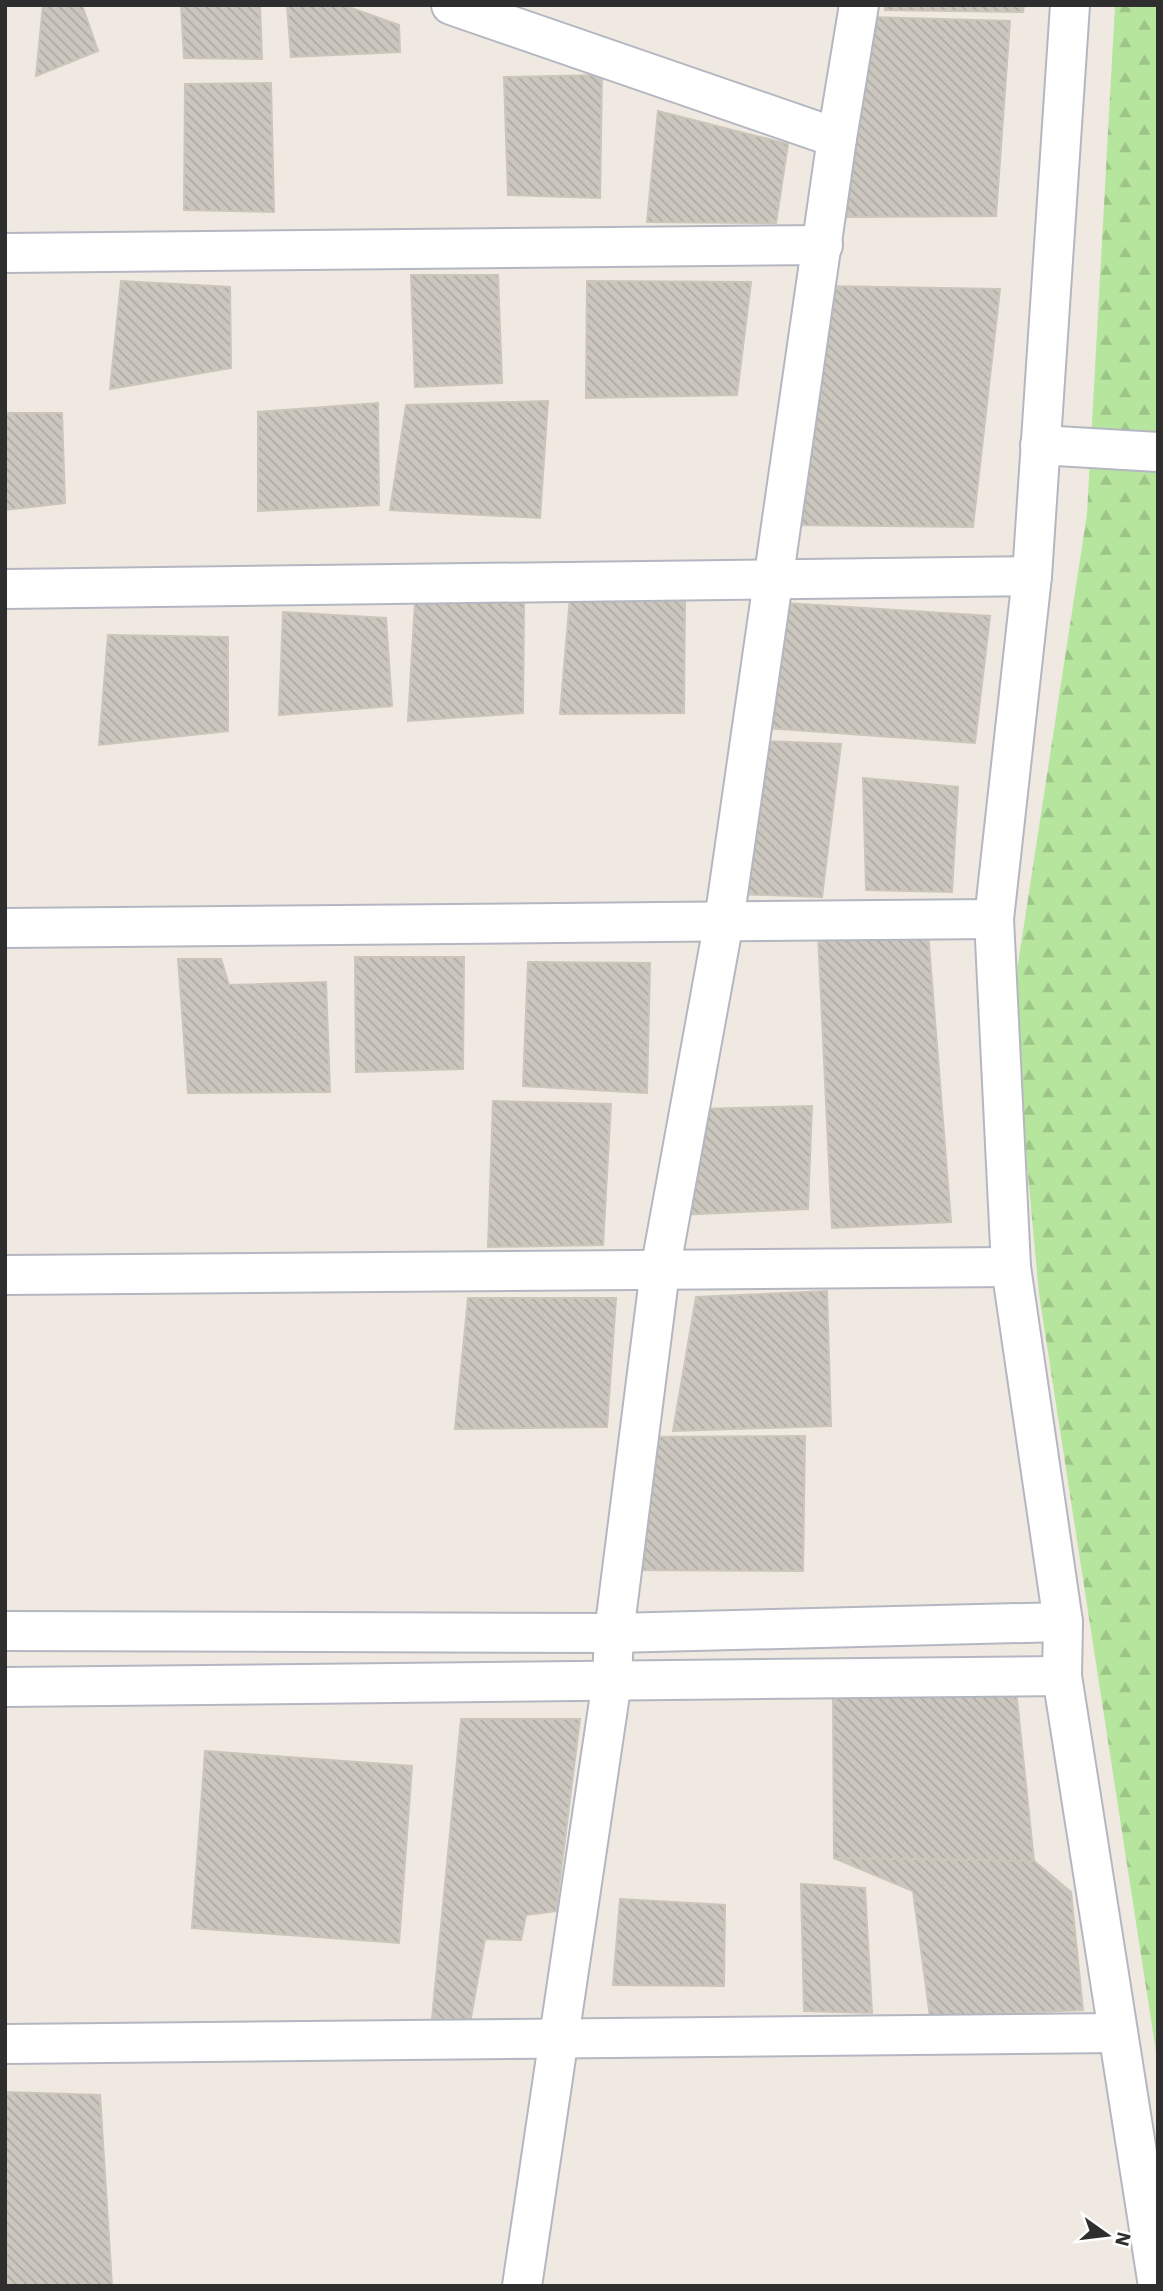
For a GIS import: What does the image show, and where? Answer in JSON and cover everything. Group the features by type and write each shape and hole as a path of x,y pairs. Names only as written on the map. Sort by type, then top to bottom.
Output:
{"street":[{"path":"451,5 837,138"},
{"path":"522,2286 612,1681 614,1633 660,1271 724,921 858,5"},
{"path":"1070,5 1032,576 993,919 1011,1267 1063,1622 1062,1676 1158,2286"},
{"path":"5,253 823,245"},
{"path":"1040,445 1158,452"},
{"path":"5,589 1032,576"},
{"path":"5,928 993,919"},
{"path":"5,1275 1011,1267"},
{"path":"5,1631 614,1633 1063,1622"},
{"path":"5,1687 1062,1676"},
{"path":"5,2044 1118,2033"}],"green space":[{"path":"1115,5 1158,5 1158,2065 1039,1294 1012,1003 1087,514"}],"building":[{"path":"43,5 82,5 98,51 36,76"},
{"path":"181,5 260,5 262,59 184,58"},
{"path":"287,5 343,5 399,25 400,52 291,57"},
{"path":"885,5 1024,5 1023,12 885,10"},
{"path":"868,17 1010,21 996,216 846,217"},
{"path":"602,75 600,198 508,195 504,77"},
{"path":"271,83 274,212 184,210 185,84"},
{"path":"658,111 788,144 776,223 647,222"},
{"path":"411,275 498,275 502,383 415,387"},
{"path":"121,281 230,287 231,368 110,389"},
{"path":"587,281 751,282 737,395 586,398"},
{"path":"823,286 1000,289 973,527 795,525"},
{"path":"548,401 540,518 390,510 406,405"},
{"path":"378,403 379,505 258,511 258,412"},
{"path":"5,413 62,413 65,503 5,510"},
{"path":"570,598 685,601 684,713 560,714"},
{"path":"415,601 524,603 523,713 408,721"},
{"path":"785,603 990,616 975,743 767,728"},
{"path":"283,612 386,618 392,706 279,715"},
{"path":"108,635 228,637 228,731 99,745"},
{"path":"761,741 841,744 822,897 738,894"},
{"path":"863,778 958,787 952,892 866,890"},
{"path":"928,932 951,1222 832,1228 818,934"},
{"path":"355,957 464,957 463,1069 356,1072"},
{"path":"178,959 221,959 229,985 326,982 330,1092 188,1093"},
{"path":"528,962 650,963 647,1093 523,1086"},
{"path":"493,1101 611,1104 603,1245 488,1247"},
{"path":"812,1106 808,1209 678,1215 700,1109"},
{"path":"827,1291 831,1426 673,1431 696,1297"},
{"path":"468,1298 616,1298 607,1427 455,1429"},
{"path":"805,1436 803,1571 632,1570 645,1437"},
{"path":"1016,1690 1034,1861 834,1858 833,1695"},
{"path":"461,1719 580,1719 556,1911 526,1915 521,1940 485,1939 470,2023 432,2019"},
{"path":"205,1751 412,1766 399,1943 192,1928"},
{"path":"834,1858 1034,1861 1071,1892 1083,2010 930,2017 913,1891"},
{"path":"801,1884 865,1888 872,2013 804,2011"},
{"path":"620,1899 725,1905 724,1986 613,1985"},
{"path":"5,2092 100,2095 112,2286 5,2286"}]}
